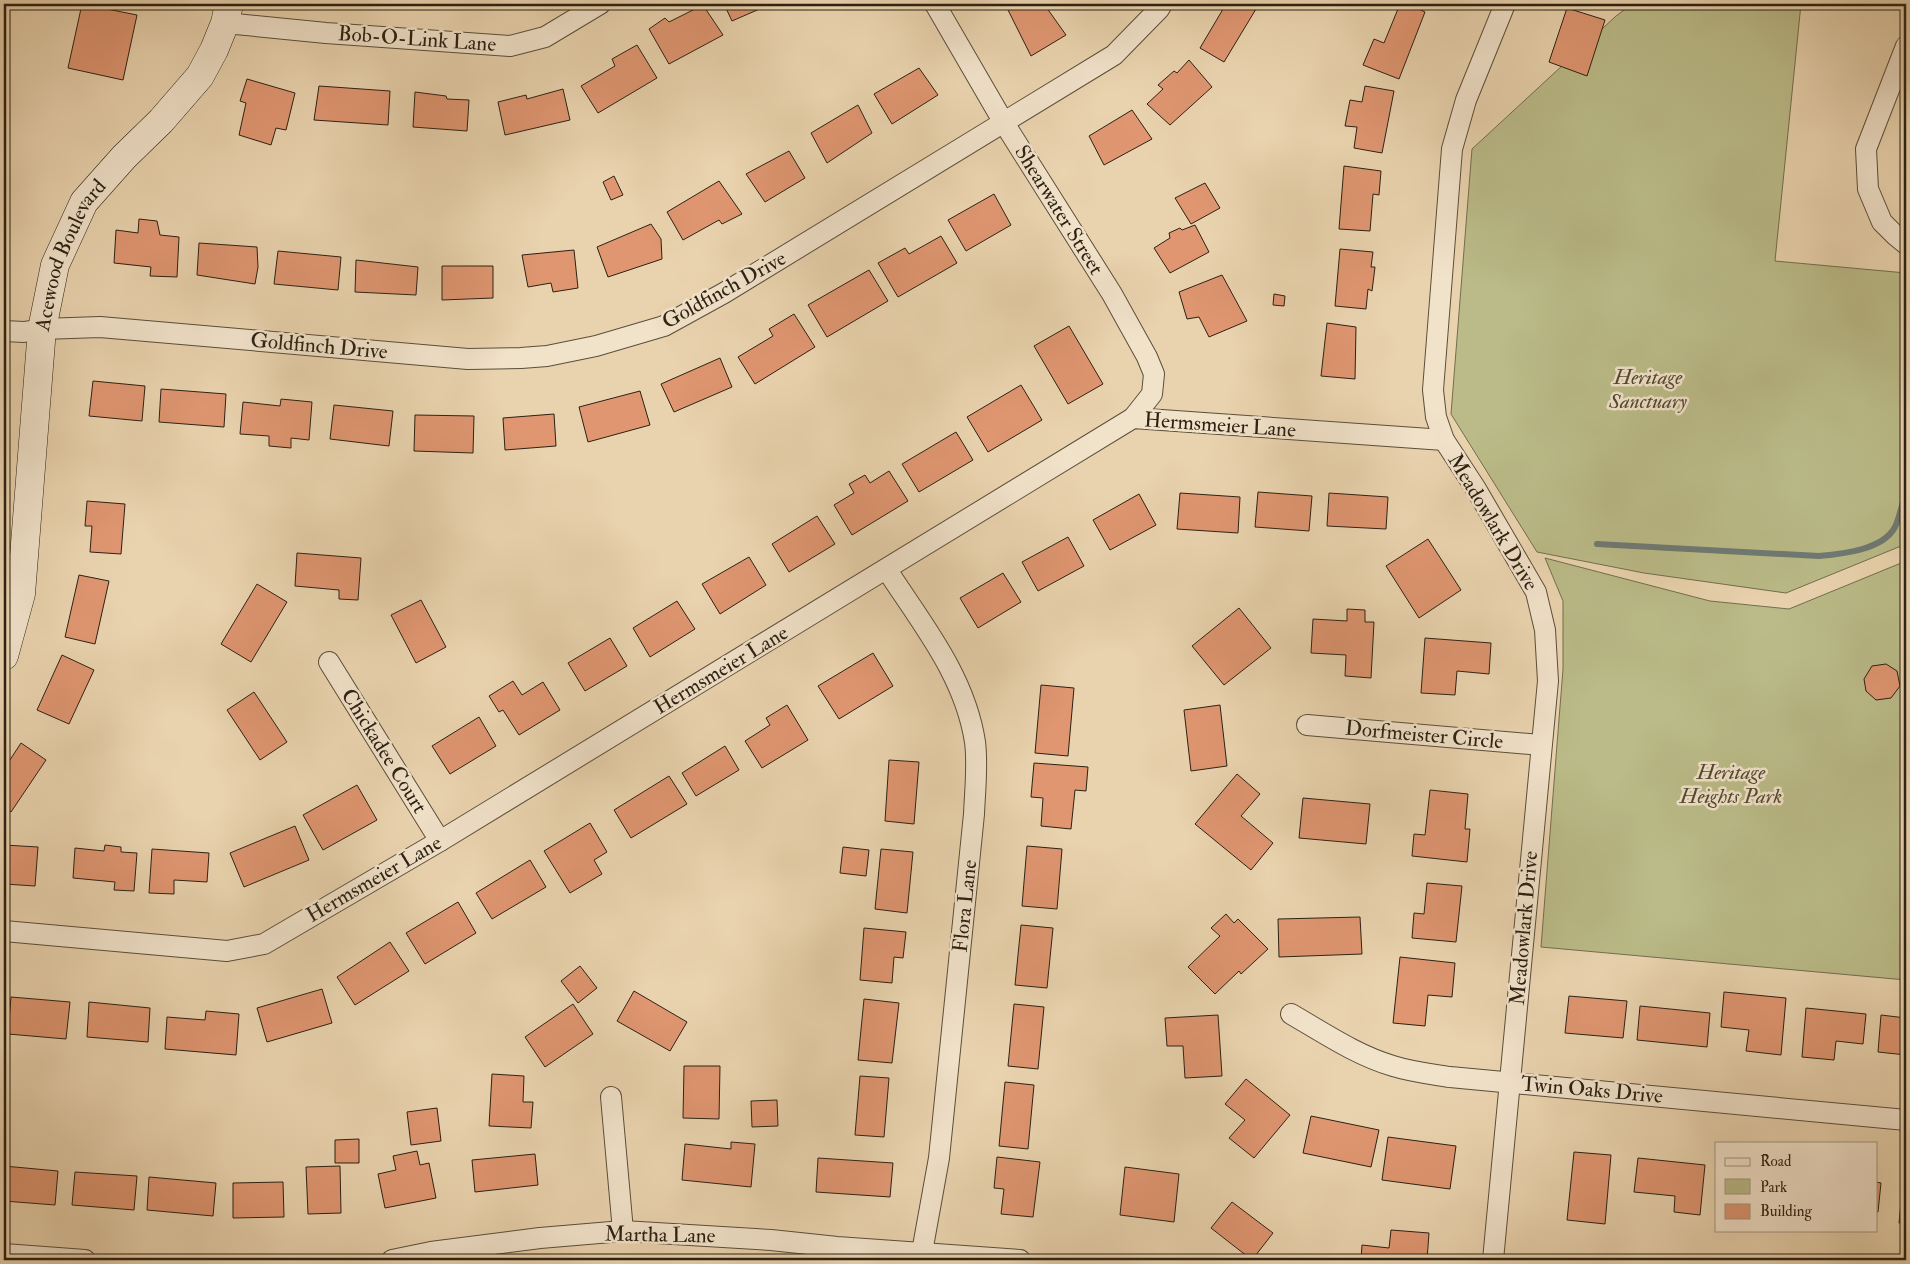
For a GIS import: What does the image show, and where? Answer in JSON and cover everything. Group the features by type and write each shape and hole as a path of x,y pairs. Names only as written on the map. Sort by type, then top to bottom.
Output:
{"street":[{"name":"Bob-O-Link Lane","path":"227,13 326,33 510,46 545,37 600,4"},
{"name":"Shearwater Street","path":"935,4 1004,123 1102,278 1147,357 1154,374 1152,394 1133,418"},
{"name":"Goldfinch Drive","path":"4,331 24,332 42,329 100,327 468,359 547,356 596,346 664,326 724,293 1114,55 1159,10 1162,4"},
{"name":"Meadowlark Drive","path":"1493,1260 1548,681 1545,630 1536,592 1476,489 1444,440 1436,418 1433,390 1452,149 1466,100 1505,4"},
{"name":"Acewood Boulevard","path":"4,656 22,594 42,329 54,265 84,202 161,121 200,76 227,13"},
{"path":"1906,46 1866,149 1868,189 1882,222 1906,244"},
{"name":"Hermsmeier Lane","path":"4,931 226,951 264,944 887,570 1133,418 1444,440"},
{"name":"Acewood Boulevard","path":"4,586 24,552"},
{"name":"Flora Lane","path":"887,570 948,663 959,685 972,725 975,744 976,780 974,814 939,1158 919,1256"},
{"name":"Chickadee Court","path":"329,662 440,840"},
{"name":"Dorfmeister Circle","path":"1306,725 1541,745"},
{"name":"Twin Oaks Drive","path":"1291,1014 1363,1055 1393,1066 1450,1077 1906,1120"},
{"path":"611,1097 623,1231"},
{"name":"Martha Lane","path":"392,1260 431,1252 531,1239 623,1231 771,1240 919,1256 1020,1260"},
{"path":"4,1254 85,1260"}],"green space":[{"name":"Heritage Sanctuary","path":"1632,4 1801,4 1775,261 1906,273 1906,544 1786,593 1644,573 1537,552 1451,414 1472,149 1616,16"},
{"name":"Heritage Heights Park","path":"1545,558 1710,601 1789,609 1906,561 1906,980 1541,947 1563,669 1563,601"}],"building":[{"path":"82,4 137,15 123,80 68,68"},
{"path":"724,4 771,4 732,21"},
{"path":"1005,4 1044,4 1066,35 1031,56"},
{"path":"1226,4 1259,4 1224,62 1200,48"},
{"path":"1400,4 1413,6 1425,12 1399,79 1363,65 1374,39 1384,43"},
{"path":"703,5 723,35 669,64 649,29 665,18 669,22"},
{"path":"1567,8 1605,20 1587,76 1549,62"},
{"path":"637,45 657,78 598,113 581,86 615,66 612,59"},
{"path":"1189,60 1212,87 1170,125 1147,104 1163,89 1158,85 1174,71 1177,73"},
{"path":"919,68 938,95 892,124 874,94"},
{"path":"247,79 295,93 286,130 276,128 271,145 239,135 246,103 240,101"},
{"path":"319,86 390,91 388,125 314,120"},
{"path":"1365,86 1394,91 1382,153 1354,148 1357,127 1345,126 1350,100 1362,102"},
{"path":"563,89 570,120 505,135 498,102 526,95 527,99"},
{"path":"415,92 446,96 447,99 469,100 467,131 413,127"},
{"path":"858,105 872,133 827,163 811,133"},
{"path":"1132,110 1152,139 1104,165 1089,136"},
{"path":"789,151 805,178 765,202 746,174"},
{"path":"1344,166 1381,171 1379,195 1373,194 1370,231 1339,229"},
{"path":"614,176 623,195 611,200 603,182"},
{"path":"719,181 742,214 722,224 719,220 683,240 667,212"},
{"path":"1205,183 1220,208 1191,224 1175,198"},
{"path":"994,194 1011,225 966,251 948,220"},
{"path":"139,219 157,221 160,235 179,237 177,277 150,276 151,267 114,263 116,230 138,233"},
{"path":"651,224 661,239 662,259 608,277 597,247"},
{"path":"1195,225 1209,252 1170,273 1154,248 1170,238 1169,233 1180,228 1182,230"},
{"path":"941,236 957,263 898,297 878,263 905,248 909,254"},
{"path":"199,243 257,247 258,267 255,284 197,275"},
{"path":"1340,249 1373,252 1371,267 1375,267 1372,291 1368,289 1366,309 1335,306"},
{"path":"574,250 578,288 553,292 551,283 528,287 522,255"},
{"path":"278,251 341,257 338,290 274,284"},
{"path":"356,260 418,267 416,295 355,292"},
{"path":"442,266 493,266 493,298 442,300"},
{"path":"869,270 888,301 827,337 808,305"},
{"path":"1222,275 1247,321 1209,337 1199,317 1187,319 1179,292"},
{"path":"1274,294 1285,296 1284,306 1273,305"},
{"path":"794,314 815,347 755,384 738,357 773,336 769,329"},
{"path":"1327,323 1356,327 1355,379 1321,376"},
{"path":"1069,326 1103,384 1068,404 1034,346"},
{"path":"720,358 732,387 674,412 661,384"},
{"path":"93,381 145,386 142,421 89,416"},
{"path":"1021,385 1042,420 988,452 967,417"},
{"path":"161,389 226,394 224,427 159,422"},
{"path":"640,391 650,425 588,442 579,407"},
{"path":"281,399 312,402 309,440 291,438 291,448 269,446 269,436 240,434 243,402 280,406"},
{"path":"334,405 393,411 389,446 330,439"},
{"path":"554,414 556,446 505,450 503,418"},
{"path":"415,415 474,416 473,453 414,451"},
{"path":"956,432 973,460 919,492 902,464"},
{"path":"889,471 908,501 852,535 834,505 854,493 849,484 865,475 870,483"},
{"path":"1258,492 1312,496 1309,531 1255,527"},
{"path":"1180,493 1240,497 1238,533 1177,529"},
{"path":"1329,493 1388,497 1386,529 1327,526"},
{"path":"1139,494 1156,525 1110,550 1093,520"},
{"path":"87,501 125,504 121,554 90,552 92,526 85,526"},
{"path":"817,516 835,544 789,572 772,544"},
{"path":"1068,537 1084,566 1038,591 1022,562"},
{"path":"1428,539 1461,590 1419,618 1386,566"},
{"path":"297,553 361,558 358,600 339,599 339,590 295,586"},
{"path":"749,557 766,585 720,614 702,584"},
{"path":"1003,573 1021,602 978,628 960,598"},
{"path":"79,575 109,581 95,644 65,637"},
{"path":"257,584 287,602 251,662 221,644"},
{"path":"421,600 446,647 416,663 391,615"},
{"path":"677,601 695,629 650,657 633,628"},
{"path":"1239,608 1271,648 1224,685 1192,646"},
{"path":"1347,609 1365,610 1365,622 1374,622 1371,678 1345,676 1346,655 1311,653 1313,619 1347,621"},
{"path":"610,638 627,666 585,691 568,663"},
{"path":"1425,638 1491,643 1489,674 1457,671 1455,695 1421,693"},
{"path":"873,653 893,686 839,719 818,686"},
{"path":"62,655 94,670 69,724 37,710"},
{"path":"1886,664 1897,671 1900,686 1891,698 1876,700 1866,691 1864,679 1872,666"},
{"path":"513,681 522,695 543,682 560,710 519,735 503,710 499,712 489,696"},
{"path":"1041,685 1074,688 1068,756 1035,753"},
{"path":"254,692 287,742 260,760 227,710"},
{"path":"787,705 808,740 762,768 745,741 770,725 766,718"},
{"path":"1220,705 1227,766 1191,771 1184,710"},
{"path":"479,717 496,746 450,774 432,746"},
{"path":"21,743 46,760 11,812 4,807 4,769"},
{"path":"725,746 739,770 696,796 682,773"},
{"path":"889,760 919,762 914,824 885,821"},
{"path":"1034,763 1088,767 1086,791 1075,790 1071,829 1041,826 1043,798 1031,797"},
{"path":"1237,774 1260,794 1241,816 1273,843 1251,870 1195,824"},
{"path":"669,776 687,804 631,838 614,810"},
{"path":"357,785 377,820 323,850 303,815"},
{"path":"1430,790 1468,794 1465,829 1470,829 1467,862 1412,856 1414,834 1425,835"},
{"path":"1303,798 1370,804 1366,844 1299,838"},
{"path":"590,823 607,852 594,860 602,874 570,893 544,851"},
{"path":"295,826 309,860 244,887 230,853"},
{"path":"4,845 38,847 35,886 4,884"},
{"path":"105,845 121,847 121,852 137,853 134,891 114,890 115,882 73,878 75,848 104,851"},
{"path":"1027,846 1062,849 1057,909 1022,906"},
{"path":"843,847 869,850 866,876 840,873"},
{"path":"152,849 209,853 207,882 174,880 174,894 149,893"},
{"path":"881,849 913,852 907,913 875,909"},
{"path":"530,860 546,887 492,919 476,893"},
{"path":"1427,883 1462,886 1456,942 1412,938 1414,913 1424,914"},
{"path":"458,902 476,933 425,964 406,933"},
{"path":"1226,914 1234,923 1238,919 1268,949 1241,974 1239,971 1215,994 1188,967 1220,936 1211,928"},
{"path":"1360,917 1362,954 1279,957 1278,919"},
{"path":"1021,925 1053,928 1047,988 1015,985"},
{"path":"864,928 906,932 903,958 894,957 892,983 860,980"},
{"path":"390,942 409,971 355,1005 337,977"},
{"path":"1400,957 1455,963 1452,997 1428,995 1425,1026 1393,1023"},
{"path":"580,966 597,988 578,1003 561,981"},
{"path":"322,989 332,1023 267,1042 257,1008"},
{"path":"634,991 687,1022 670,1051 617,1021"},
{"path":"1724,992 1786,998 1781,1055 1746,1051 1749,1030 1721,1027"},
{"path":"1569,996 1627,1001 1623,1038 1565,1033"},
{"path":"11,997 70,1002 66,1039 8,1034"},
{"path":"864,999 899,1003 892,1063 858,1060"},
{"path":"89,1002 150,1008 148,1042 87,1037"},
{"path":"573,1004 593,1034 545,1067 525,1037"},
{"path":"1014,1004 1044,1007 1038,1069 1008,1066"},
{"path":"1640,1006 1710,1013 1707,1047 1637,1040"},
{"path":"1806,1008 1866,1014 1863,1044 1836,1041 1834,1060 1802,1057"},
{"path":"206,1011 239,1014 236,1055 165,1049 167,1017 205,1020"},
{"path":"1218,1015 1222,1076 1185,1078 1183,1046 1167,1046 1165,1018"},
{"path":"1881,1015 1906,1018 1906,1055 1878,1052"},
{"path":"684,1066 720,1066 719,1119 683,1118"},
{"path":"492,1074 524,1076 523,1102 533,1102 531,1128 489,1126"},
{"path":"860,1076 889,1078 884,1137 855,1135"},
{"path":"1246,1079 1290,1115 1254,1158 1229,1138 1245,1120 1225,1104"},
{"path":"1005,1082 1034,1085 1028,1149 999,1146"},
{"path":"777,1100 778,1126 752,1127 751,1101"},
{"path":"437,1108 441,1141 411,1145 407,1112"},
{"path":"1311,1116 1379,1130 1371,1167 1303,1153"},
{"path":"1388,1137 1456,1146 1450,1189 1382,1180"},
{"path":"359,1139 359,1163 335,1163 335,1140"},
{"path":"731,1142 755,1144 751,1187 682,1180 685,1144 731,1149"},
{"path":"417,1151 420,1165 429,1163 436,1198 385,1208 378,1174 396,1170 393,1156"},
{"path":"1574,1152 1611,1155 1605,1224 1567,1220"},
{"path":"535,1154 538,1185 475,1192 472,1160"},
{"path":"997,1157 1040,1162 1033,1217 1001,1214 1004,1189 994,1188"},
{"path":"818,1158 893,1163 890,1197 816,1192"},
{"path":"1638,1158 1705,1165 1700,1215 1674,1212 1675,1196 1634,1192"},
{"path":"4,1166 58,1171 55,1205 4,1201"},
{"path":"340,1166 341,1213 308,1214 306,1167"},
{"path":"1125,1167 1179,1174 1174,1222 1120,1215"},
{"path":"75,1172 137,1176 134,1210 72,1205"},
{"path":"149,1177 216,1183 213,1216 147,1210"},
{"path":"283,1182 284,1217 233,1218 233,1183"},
{"path":"1878,1182 1881,1183 1878,1212"},
{"path":"1903,1182 1906,1182 1906,1224 1899,1223"},
{"path":"1232,1202 1273,1233 1252,1260 1211,1228"},
{"path":"1391,1230 1429,1233 1427,1260 1361,1260 1362,1245 1389,1248"}],"waterway":[{"path":"1597,544 1819,556 1839,554 1872,546 1889,535 1897,523 1906,494"}]}
